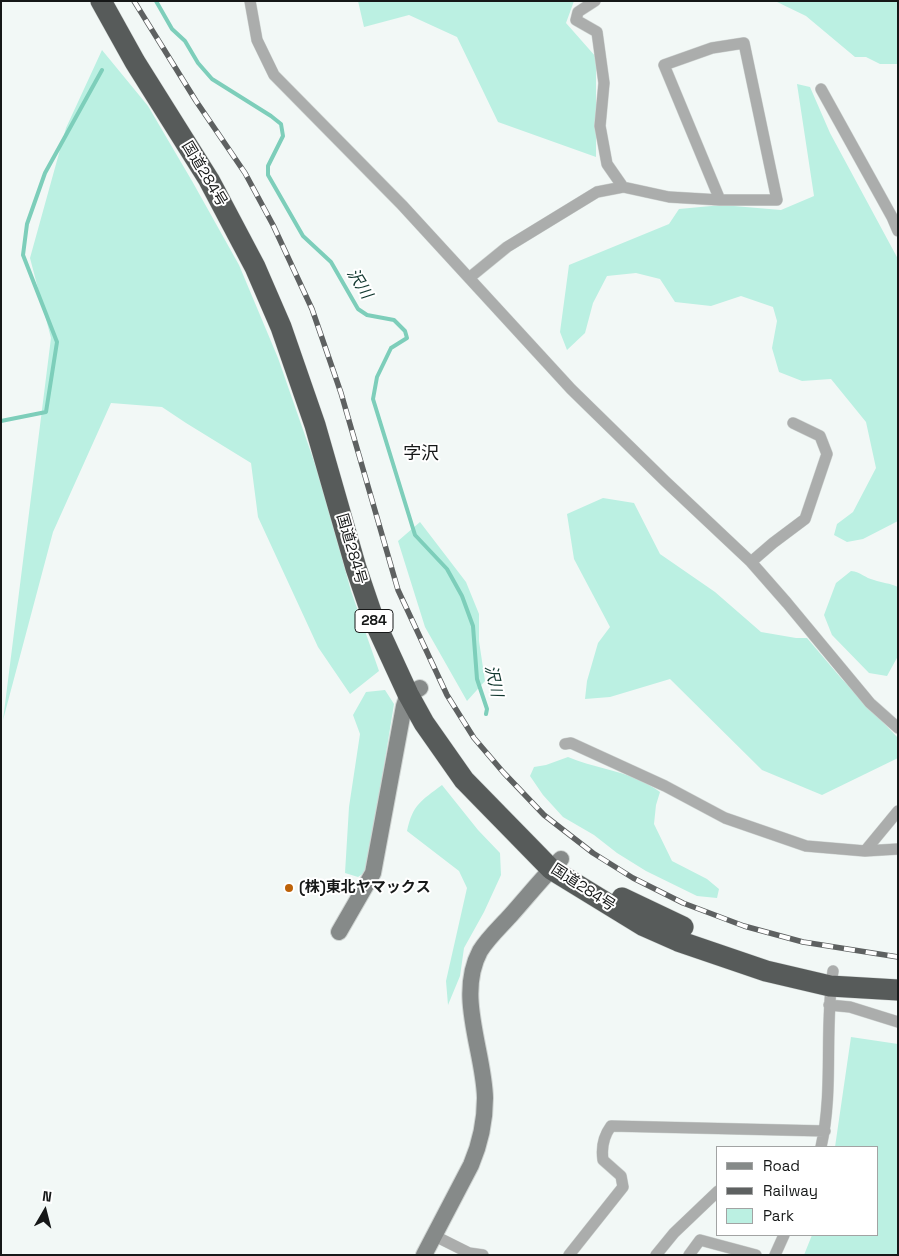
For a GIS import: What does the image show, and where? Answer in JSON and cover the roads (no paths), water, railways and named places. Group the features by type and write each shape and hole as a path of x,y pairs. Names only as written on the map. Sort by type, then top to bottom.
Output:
{"highway":[{"name":"国道284号","path":"101,1 135,62 209,180 255,267 281,327 315,425 356,568 373,618 414,691"},
{"name":"国道284号","path":"112,1 162,88 218,178 268,271 315,383 384,618 414,691 424,722 464,780 556,864 617,911 644,926 678,941 766,971 831,987 898,990"},
{"name":"国道284号","path":"831,987 898,977"}],"street":[{"path":"250,1 257,40 274,75 402,205 571,389 751,562 870,703 898,728"},
{"path":"595,1 578,12 576,20 597,32 604,83 600,126 607,164 623,187"},
{"path":"469,278 507,247 596,192 623,187 669,197 720,200 777,200 744,43 712,48 664,65 720,200"},
{"path":"821,89 898,231"},
{"path":"751,562 805,519 827,454 820,436 793,423"},
{"path":"340,932 373,873 404,706 414,691"},
{"path":"565,744 571,742 665,786 725,818 806,846 865,852 898,849"},
{"path":"865,852 898,811"},
{"path":"424,1255 471,1165 477,1149 484,1118 484,1087 472,1010 471,989 474,967 481,951 493,934 556,864"},
{"path":"831,987 850,1007 898,1022"},
{"path":"821,1146 825,1131 828,1083 831,987"},
{"path":"569,1255 623,1187 621,1176 603,1160 601,1150 604,1135 611,1126 825,1131"},
{"path":"656,1255 674,1233 716,1193"},
{"path":"435,1236 469,1253 483,1255"},
{"path":"775,1255 784,1236"},
{"path":"689,1255 700,1240 756,1255"}],"waterway":[{"name":"沢川","path":"156,1 172,29 185,41 198,63 212,79 281,124 283,136 268,166 268,175 303,236 331,262 358,309 367,315 394,320 405,331 407,338 391,348 377,377 373,399 415,535 447,569 462,596 473,626 477,679 487,709 486,714"},
{"path":"1,421 46,412 57,342 23,255 27,224 45,173 102,70"}],"railway":[{"path":"134,1 196,101 245,173 273,225 312,309 341,393 398,590 447,695 474,738 544,815 593,853 633,878 683,903 744,926 803,942 898,957"}],"place":[{"name":"(株)東北ヤマックス","path":"289,888"}],"district":[{"name":"字沢","path":"421,454"}]}
